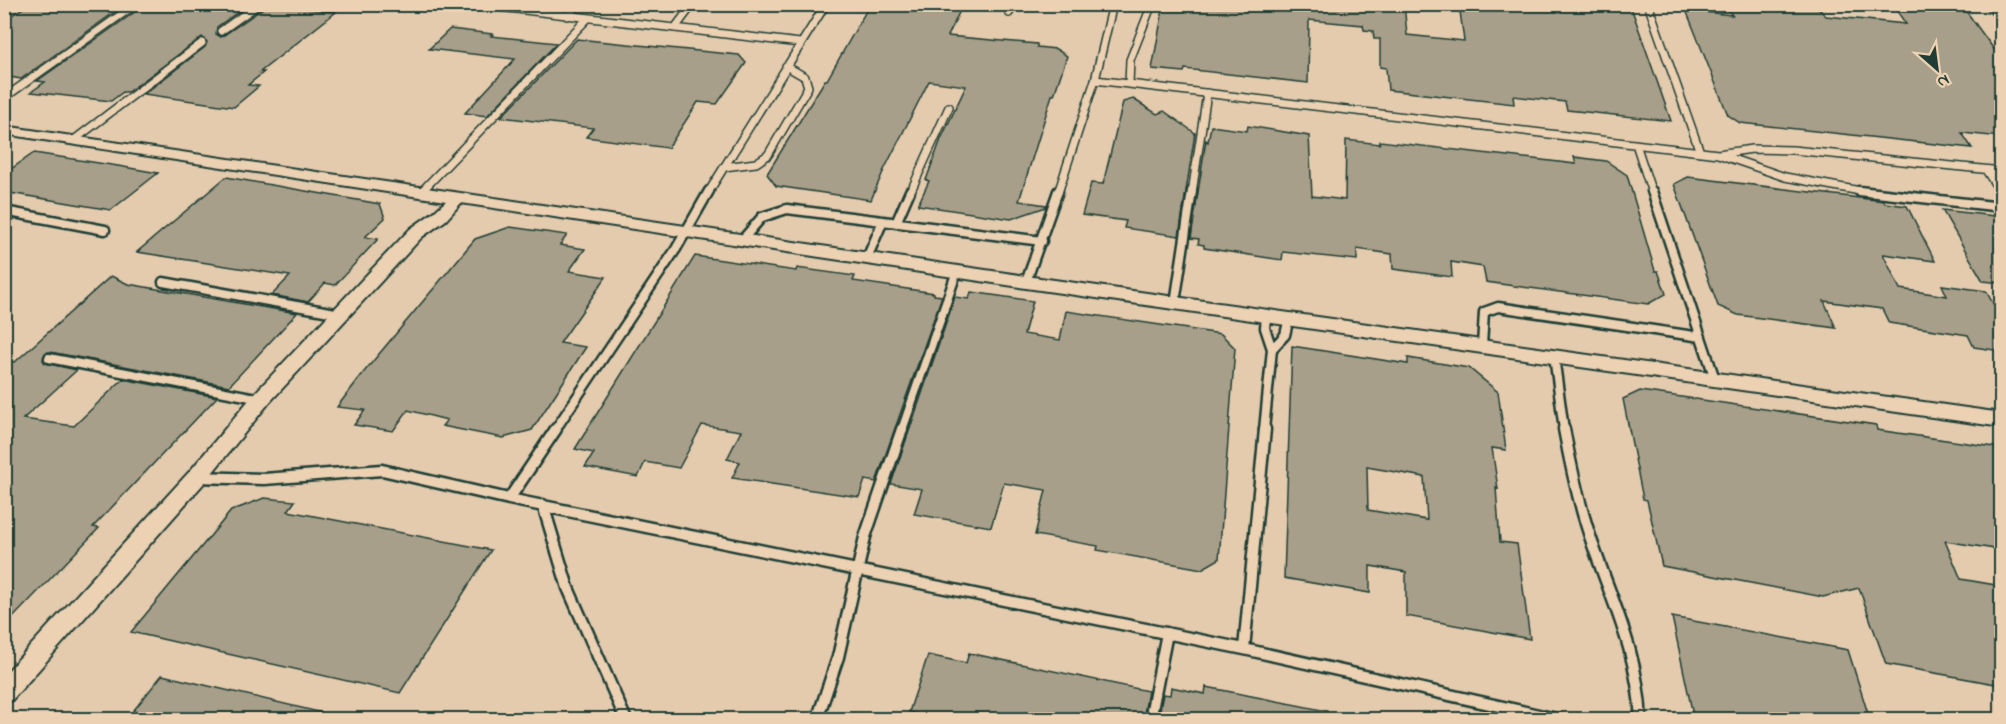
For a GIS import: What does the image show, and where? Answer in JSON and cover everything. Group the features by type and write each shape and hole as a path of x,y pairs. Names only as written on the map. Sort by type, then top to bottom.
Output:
{"street":[{"path":"4,141 12,131 957,272 2001,420"},
{"path":"416,233 429,193"},
{"path":"4,692 197,477 261,399 416,233 440,216 458,197"}],"lane":[{"path":"4,98 136,4"},
{"path":"221,31 259,4"},
{"path":"567,16 578,4"},
{"path":"675,28 693,4"},
{"path":"509,499 676,249 685,230 826,4"},
{"path":"1009,13 1014,4"},
{"path":"1026,282 1042,241 1095,80 1113,5 1099,4"},
{"path":"1129,84 1130,60 1152,4"},
{"path":"1648,4 1700,152"},
{"path":"1987,4 2001,20"},
{"path":"476,5 800,43"},
{"path":"429,193 588,18"},
{"path":"74,140 202,43"},
{"path":"724,167 756,163 772,151 808,87 805,77 786,66"},
{"path":"1095,80 1718,154 1758,170 1802,182 2001,207"},
{"path":"1175,303 1207,93"},
{"path":"896,223 949,107"},
{"path":"1636,144 1715,379"},
{"path":"1718,154 1742,150 1793,150 2001,171"},
{"path":"1986,170 2001,194"},
{"path":"743,239 762,217 787,209 1042,241"},
{"path":"4,211 105,230"},
{"path":"867,258 883,221"},
{"path":"817,720 838,657 865,537 957,272"},
{"path":"163,282 341,314"},
{"path":"1482,346 1482,318 1485,312 1498,307 1701,337"},
{"path":"1244,649 1272,349 1265,328 1266,315"},
{"path":"1272,349 1285,335 1288,318"},
{"path":"1554,356 1570,466 1589,531 1635,657 1641,697 1641,720"},
{"path":"49,358 261,399"},
{"path":"197,477 264,480 382,470 509,499 1244,649 1561,720"},
{"path":"543,506 568,588 626,720"},
{"path":"1150,720 1167,633"}],"building":[{"path":"29,4 126,4 21,79 4,76 4,20"},
{"path":"142,4 249,4 217,27 216,34 221,37 262,9 265,4 336,12 260,72 264,72 248,85 259,86 234,107 144,94 205,47 207,42 202,37 128,92 123,92 111,101 31,92 45,82 37,81 139,9"},
{"path":"870,4 963,4 948,36 1037,44 1037,47 1056,49 1067,56 1054,95 1052,95 1019,201 1046,205 1046,207 1011,219 918,205 929,181 926,180 941,139 966,86 929,81 871,200 776,186 767,174 827,80"},
{"path":"1164,4 1404,4 1407,35 1464,41 1459,4 1623,4 1632,10 1671,121 1567,110 1565,102 1513,96 1514,104 1388,90 1386,68 1380,67 1380,39 1374,39 1373,31 1364,30 1363,25 1309,20 1308,83 1185,69 1184,72 1152,69"},
{"path":"1723,4 1814,4 1826,16 1906,24 1894,7 1944,12 1939,4 1961,4 2001,59 2001,137 1962,133 1972,148 1740,123 1728,115 1686,10 1732,15"},
{"path":"450,29 557,43 487,116 465,113 515,59 429,49"},
{"path":"577,39 739,55 746,63 717,104 698,102 668,148 586,137 593,128 501,117"},
{"path":"1133,99 1157,114 1164,111 1195,133 1179,236 1124,228 1126,221 1082,215 1091,183 1103,184 1123,102"},
{"path":"1211,126 1247,131 1248,126 1309,136 1312,196 1345,200 1346,140 1380,144 1380,141 1576,164 1574,157 1606,161 1627,175 1655,271 1658,271 1666,294 1648,304 1486,282 1483,267 1451,262 1452,277 1393,269 1392,254 1357,249 1357,260 1283,252 1282,260 1204,248 1204,245 1198,244 1199,239 1191,238 1206,140 1208,142"},
{"path":"34,153 158,173 111,210 4,192 4,174"},
{"path":"226,177 380,204 385,218 365,237 378,239 335,285 325,283 308,302 272,295 290,276 137,252"},
{"path":"1688,177 1884,201 1907,206 1935,261 1883,254 1900,289 1947,296 1942,285 1986,291 2001,318 2001,351 1974,347 1968,335 1889,323 1882,309 1824,301 1836,328 1738,315 1718,306 1674,184"},
{"path":"1942,210 1995,216 2001,227 2001,283 1983,281"},
{"path":"510,227 567,235 560,245 585,249 569,271 606,277 560,343 586,347 532,430 503,438 442,426 447,420 408,410 393,431 354,425 365,410 337,407 364,372 475,239"},
{"path":"695,256 796,271 797,268 855,276 853,281 942,296 876,482 865,480 859,497 732,478 740,462 727,459 741,431 702,425 679,468 645,462 638,477 585,467 594,453 575,449"},
{"path":"111,276 128,284 297,313 229,386 50,352 45,353 43,360 45,363 77,370 23,419 74,426 123,379 217,397 93,527 99,528 4,627 4,360 15,362"},
{"path":"971,292 1033,301 1024,334 1060,340 1066,311 1221,334 1235,348 1219,559 1202,569 1097,550 1098,546 1035,535 1046,490 1004,483 991,527 914,514 922,489 891,484 955,297 969,299"},
{"path":"1292,346 1408,364 1408,358 1469,368 1498,392 1506,450 1492,448 1498,489 1496,488 1500,542 1517,544 1530,639 1406,616 1406,572 1370,566 1370,593 1284,578","holes":["1367,467 1424,477 1427,520 1368,510"]},
{"path":"1640,391 1876,425 1877,430 2001,448 2001,550 1945,541 1961,579 2001,586 2001,685 1886,664 1859,588 1823,597 1662,566 1647,500 1643,499 1623,399"},
{"path":"264,498 295,501 288,511 491,550 400,693 131,632 231,511"},
{"path":"1672,617 1848,650 1870,720 1694,720"},
{"path":"969,653 1148,691 1143,720 942,720 909,712 928,655 966,663"},
{"path":"162,675 323,713 322,720 126,720"},
{"path":"1171,687 1205,694 1206,687 1327,711 1327,720 1158,720 1163,694 1170,695"}]}
